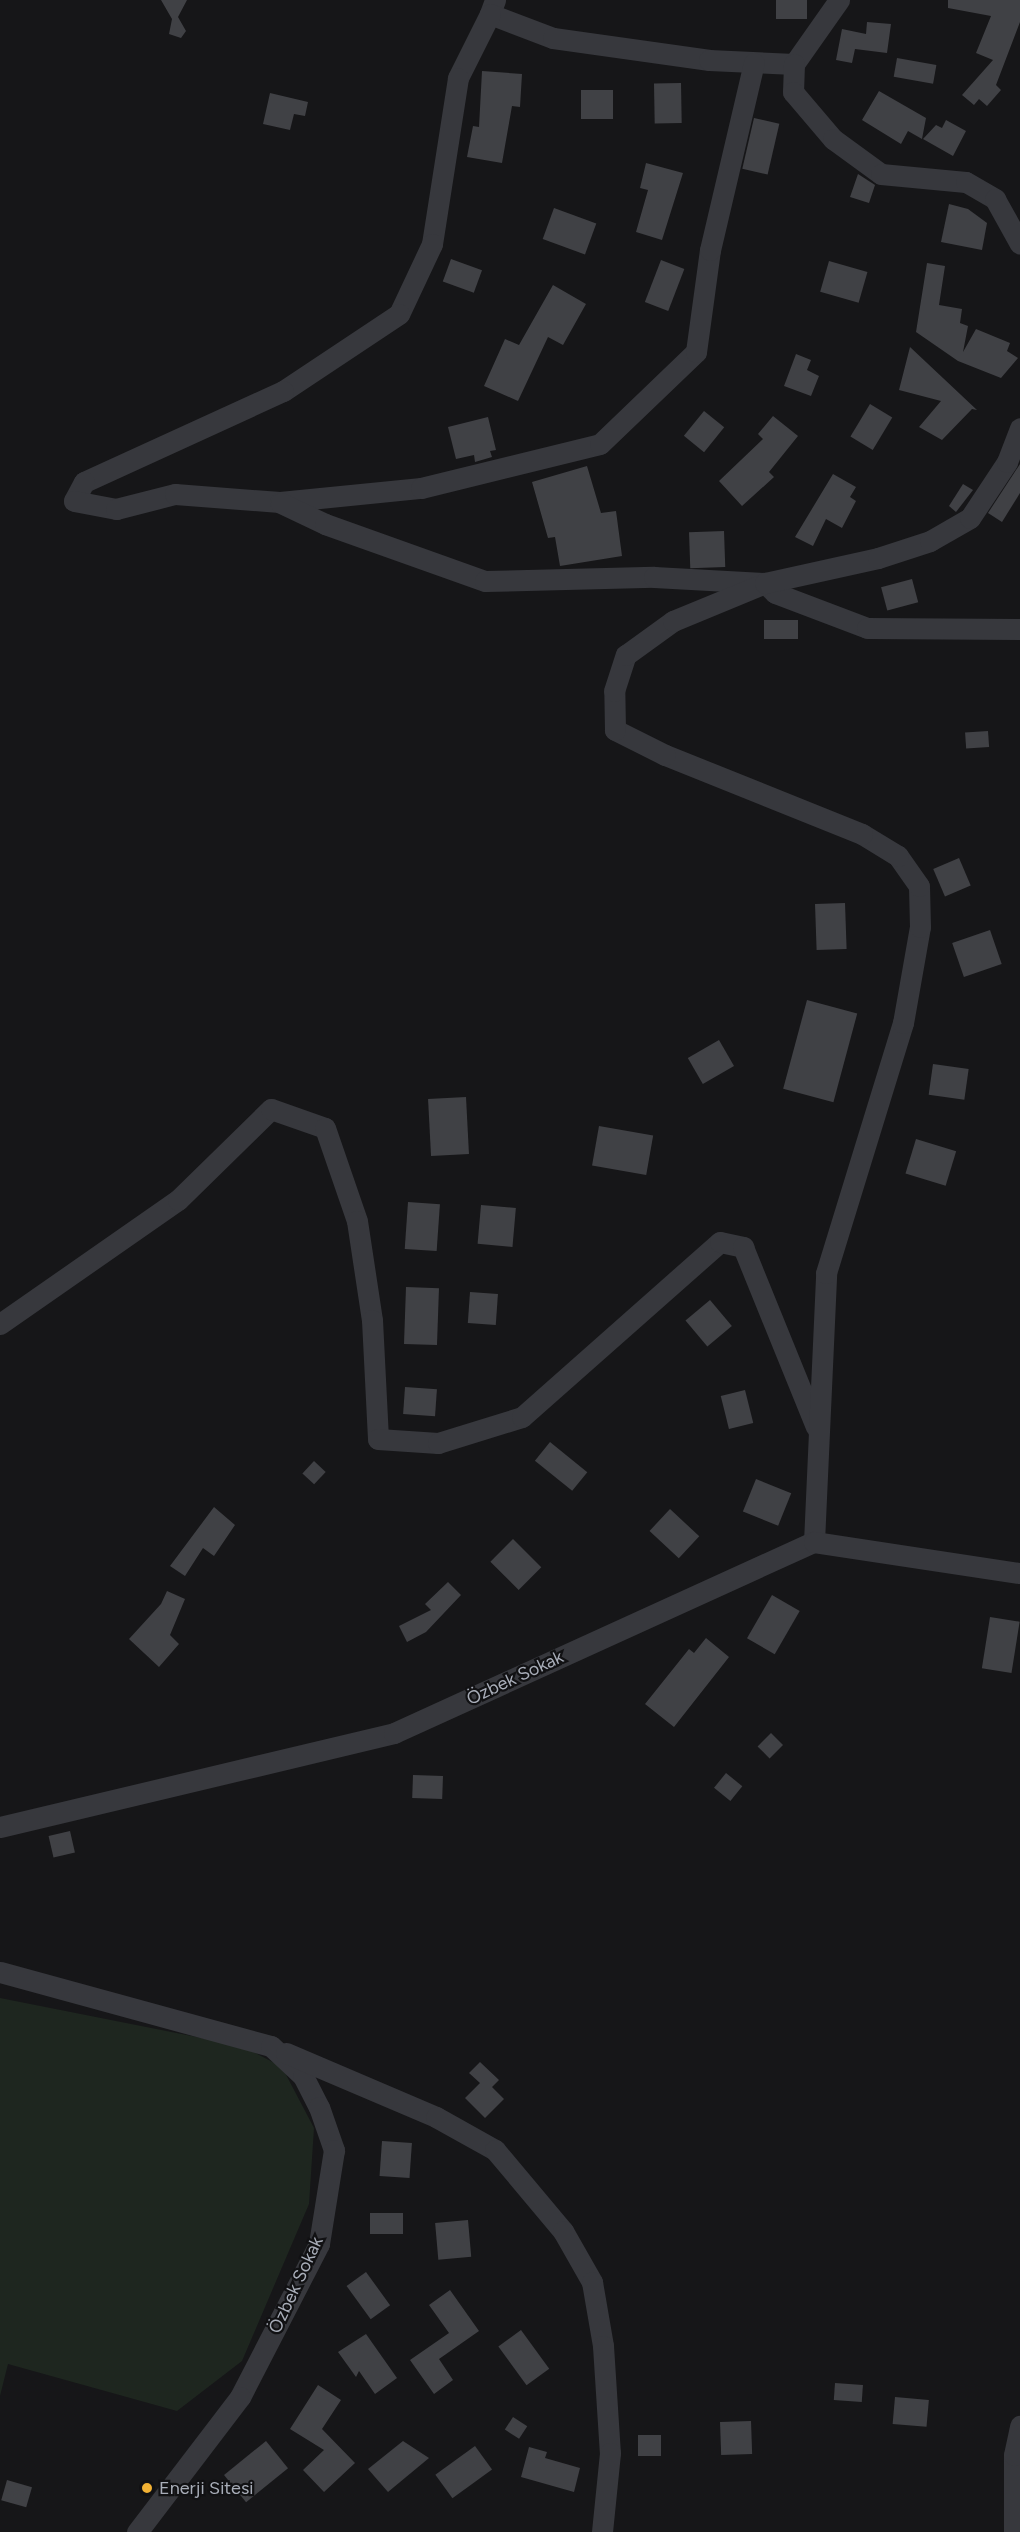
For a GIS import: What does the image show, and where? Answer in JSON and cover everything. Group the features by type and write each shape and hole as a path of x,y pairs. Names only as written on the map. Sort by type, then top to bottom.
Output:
{"street":[{"path":"839,0 794,64 793,92 833,139 881,174 966,182 995,199 1020,244"},
{"path":"754,63 710,250 696,352 600,444 421,488 280,502 175,494 116,509 74,501 84,482 283,391 399,314 432,244 458,78 492,7 553,38 709,60 794,64"},
{"path":"1020,428 1007,462 970,518 930,541 889,555 765,583 673,621 626,656 614,691 615,730 665,755 862,834 898,856 919,886 920,927 903,1023 826,1273 814,1542 1020,1573"},
{"path":"280,502 325,524 485,581 654,577 765,583 775,593 867,628 1020,629"},
{"path":"0,1324 178,1200 271,1109 325,1128 357,1221 372,1320 378,1438 438,1443 522,1418 720,1242 742,1247 819,1433"},
{"name":"Özbek Sokak","path":"0,1827 394,1733 814,1542"},
{"name":"Özbek Sokak","path":"0,1972 271,2046 303,2076 320,2107 334,2150 319,2244 240,2397 137,2532"},
{"path":"271,2046 436,2117 495,2150 563,2231 592,2282 603,2346 610,2453 602,2532"},
{"path":"1014,2532 1014,2455 1020,2426"}],"shaded area":[{"path":"0,1998 242,2046 282,2067 314,2128 309,2204 242,2361 177,2411 8,2364 0,2396"}],"building":[{"path":"161,0 187,0 178,17 186,31 181,38 169,34 172,19"},
{"path":"776,0 807,0 807,19 776,19"},
{"path":"948,0 1020,0 1020,22 996,85 1001,90 987,106 979,99 974,105 962,95 993,60 976,53 991,16 948,8"},
{"path":"867,22 891,24 887,53 855,49 852,63 836,60 842,29 866,34"},
{"path":"897,58 936,65 933,84 894,77"},
{"path":"482,71 522,74 520,107 512,106 502,163 467,157 473,126 479,127"},
{"path":"654,83 681,83 682,123 655,123"},
{"path":"581,90 613,90 613,119 581,119"},
{"path":"879,91 926,118 922,139 908,131 901,144 862,120"},
{"path":"270,93 308,102 305,116 294,114 290,130 263,124"},
{"path":"754,118 779,124 768,175 742,169"},
{"path":"946,120 966,131 953,156 923,139 936,125 942,128"},
{"path":"646,163 683,173 662,240 636,232 648,190 640,188"},
{"path":"858,174 875,185 869,203 850,197"},
{"path":"949,204 968,209 987,223 982,250 941,242"},
{"path":"554,208 596,223 585,254 543,239"},
{"path":"451,259 482,270 474,293 443,282"},
{"path":"661,260 684,269 668,311 645,302"},
{"path":"829,261 867,272 859,303 820,292"},
{"path":"927,263 945,266 939,305 962,309 960,323 968,326 963,352 976,329 1010,343 1007,351 1018,358 1001,378 958,361 916,332"},
{"path":"553,285 586,304 563,345 548,337 518,401 484,386 505,339 519,345"},
{"path":"910,347 977,410 972,409 942,440 919,427 941,401 899,390"},
{"path":"796,354 811,360 807,370 819,376 811,396 784,386"},
{"path":"870,404 892,417 873,450 850,437"},
{"path":"704,411 724,427 704,452 684,436"},
{"path":"773,416 798,436 769,472 774,477 742,506 719,481 763,439 758,434"},
{"path":"488,417 496,450 490,451 492,457 475,462 474,455 456,459 448,427"},
{"path":"1020,464 1020,493 1002,522 988,513"},
{"path":"587,466 601,513 616,511 622,556 560,566 555,537 548,538 532,482"},
{"path":"833,474 856,487 850,497 856,501 842,528 826,519 813,546 795,537"},
{"path":"963,484 973,490 956,512 949,506"},
{"path":"724,531 725,567 690,568 689,532"},
{"path":"912,579 918,602 887,610 881,587"},
{"path":"764,620 798,620 798,639 764,639"},
{"path":"988,731 989,747 966,749 965,733"},
{"path":"959,858 971,886 945,897 933,869"},
{"path":"845,903 847,949 817,950 815,904"},
{"path":"990,930 1002,964 964,977 952,943"},
{"path":"807,1000 857,1013 833,1102 783,1089"},
{"path":"719,1040 734,1066 703,1084 688,1058"},
{"path":"933,1064 969,1069 964,1100 929,1095"},
{"path":"466,1097 469,1154 431,1156 428,1099"},
{"path":"599,1126 653,1136 646,1175 592,1165"},
{"path":"916,1139 956,1151 946,1186 905,1173"},
{"path":"408,1202 440,1204 437,1251 405,1249"},
{"path":"481,1205 516,1208 512,1247 478,1244"},
{"path":"406,1287 439,1288 437,1345 404,1344"},
{"path":"470,1292 498,1294 496,1325 468,1323"},
{"path":"710,1300 732,1326 707,1347 685,1321"},
{"path":"405,1387 437,1389 435,1416 403,1414"},
{"path":"745,1390 753,1423 729,1429 721,1396"},
{"path":"550,1442 587,1472 572,1491 535,1461"},
{"path":"314,1461 326,1472 314,1484 302,1473"},
{"path":"756,1479 791,1493 778,1526 743,1511"},
{"path":"214,1507 235,1525 214,1556 203,1548 185,1576 170,1566"},
{"path":"670,1509 699,1536 679,1558 650,1531"},
{"path":"513,1539 541,1567 519,1590 490,1562"},
{"path":"448,1582 461,1595 426,1632 407,1642 399,1626 431,1610 425,1604"},
{"path":"167,1591 185,1599 170,1635 179,1644 159,1667 129,1639 161,1604"},
{"path":"772,1595 800,1611 775,1654 747,1638"},
{"path":"990,1617 1020,1622 1011,1673 982,1668"},
{"path":"706,1638 729,1657 674,1727 645,1704 689,1649 694,1653"},
{"path":"771,1733 783,1745 770,1758 758,1746"},
{"path":"726,1773 742,1786 730,1801 714,1788"},
{"path":"413,1775 443,1776 442,1799 412,1798"},
{"path":"70,1831 75,1852 54,1857 49,1836"},
{"path":"480,2062 499,2080 492,2087 504,2099 485,2118 465,2098 480,2083 469,2073"},
{"path":"382,2141 412,2143 409,2178 380,2176"},
{"path":"370,2213 403,2213 403,2234 370,2234"},
{"path":"468,2220 471,2257 438,2260 435,2223"},
{"path":"366,2272 390,2305 371,2319 347,2286"},
{"path":"450,2290 479,2331 439,2359 453,2380 434,2394 410,2360 449,2333 429,2305"},
{"path":"521,2330 549,2369 527,2385 498,2346"},
{"path":"366,2334 397,2378 375,2394 359,2371 356,2377 338,2352"},
{"path":"835,2383 863,2385 862,2402 834,2400"},
{"path":"318,2385 341,2400 322,2429 355,2463 324,2492 303,2470 324,2450 290,2429"},
{"path":"895,2397 929,2400 927,2427 893,2424"},
{"path":"513,2417 527,2426 519,2439 505,2430"},
{"path":"751,2421 752,2454 721,2455 720,2422"},
{"path":"638,2435 661,2435 661,2456 638,2456"},
{"path":"266,2441 288,2468 246,2502 224,2475"},
{"path":"403,2441 429,2458 388,2492 368,2469"},
{"path":"475,2446 492,2469 452,2498 435,2475"},
{"path":"529,2447 547,2452 545,2458 580,2468 574,2492 521,2477"},
{"path":"7,2480 32,2487 26,2507 1,2500"}],"place":[{"name":"Enerji Sitesi","path":"147,2488"}]}
